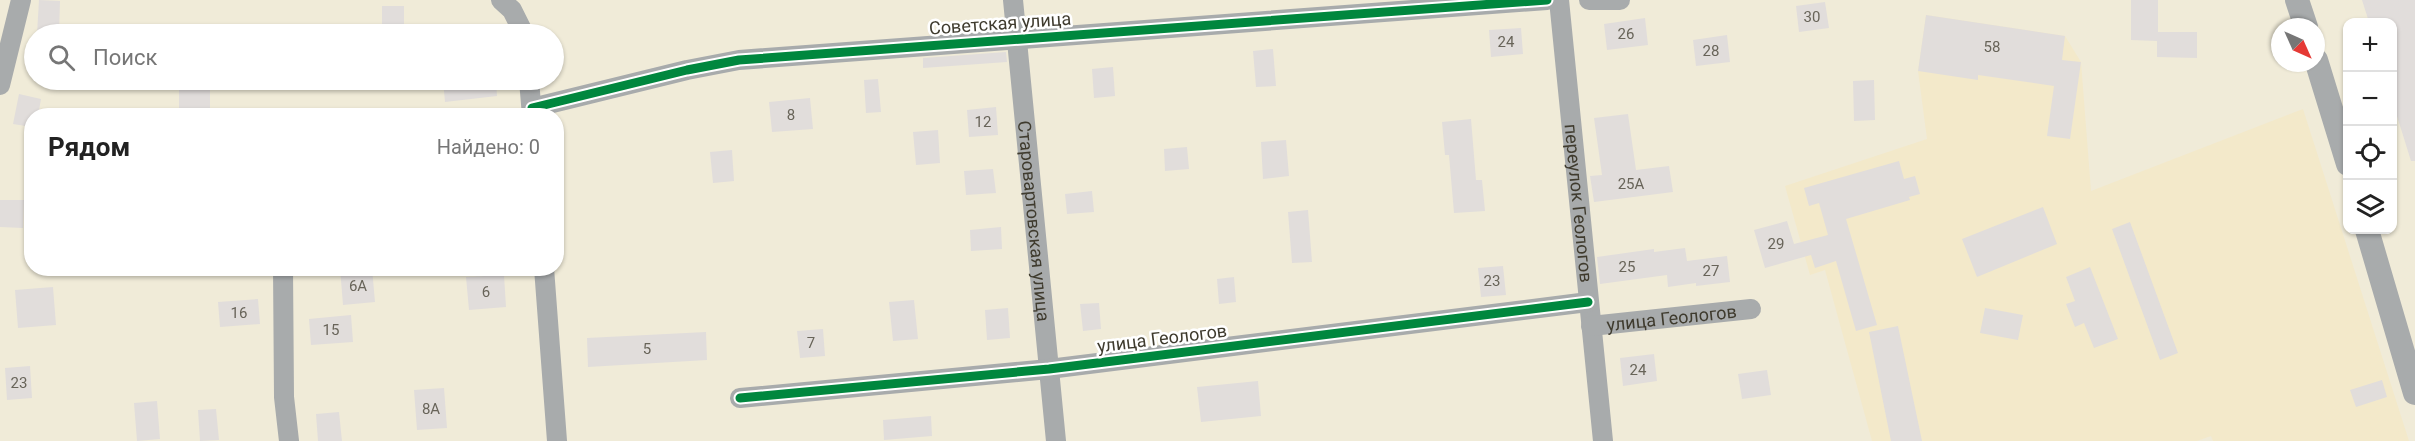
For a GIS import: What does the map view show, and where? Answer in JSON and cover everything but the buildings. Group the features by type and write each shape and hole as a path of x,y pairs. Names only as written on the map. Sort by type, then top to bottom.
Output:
{"street":[{"path":"0,85 21,0"},
{"path":"501,0 521,24"},
{"name":"Старовартовская улица","path":"1013,0 1056,441"},
{"name":"Советская улица","path":"547,108 687,70 739,60 1547,0"},
{"name":"переулок Геологов","path":"1559,0 1603,441"},
{"path":"1589,0 1620,0"},
{"path":"2297,0 2303,18"},
{"path":"2320,72 2343,148"},
{"path":"530,90 532,108"},
{"path":"2368,234 2415,393"},
{"path":"283,276 284,397 290,441"},
{"path":"545,276 557,441"},
{"name":"улица Геологов","path":"740,398 1049,369 1588,302"},
{"name":"улица Геологов","path":"1591,326 1751,309"}],"shaded area":[{"path":"1926,15 2065,36 2081,62 2091,191 2303,109 2409,441 2213,441 2211,436 2197,441 1872,441 1825,270 1810,275 1785,186 1927,139 1918,71"}],"cycle path":[{"path":"532,108 687,70 739,60 1547,0"},
{"path":"740,398 1049,369 1588,302"}]}
